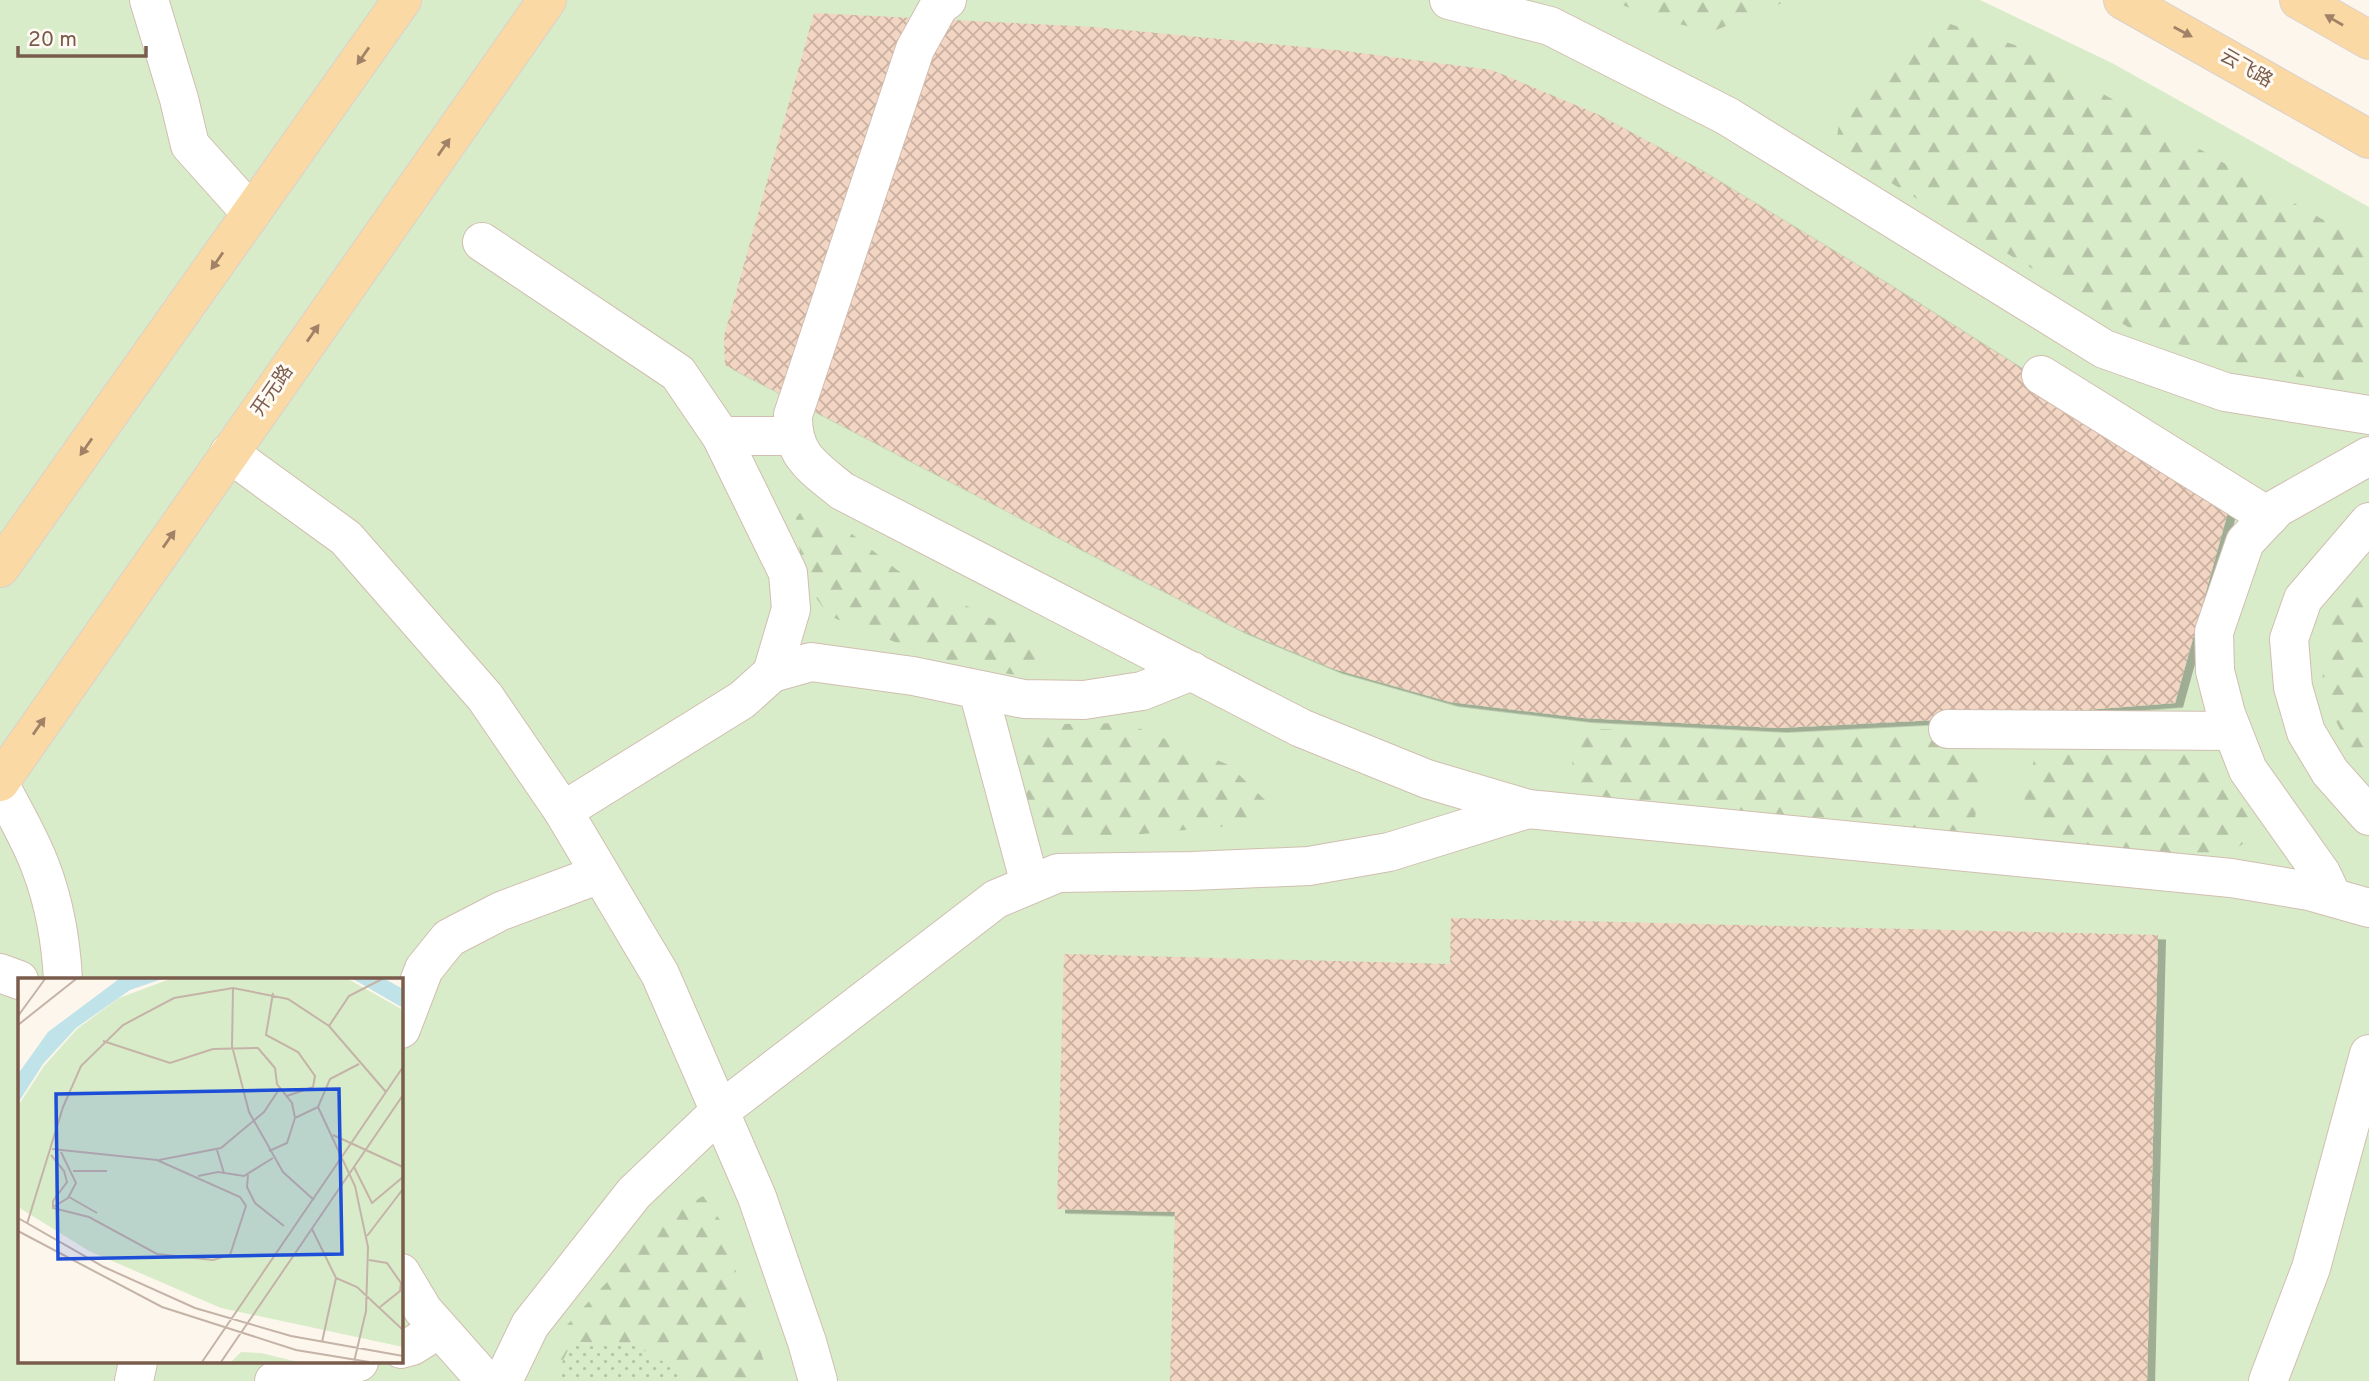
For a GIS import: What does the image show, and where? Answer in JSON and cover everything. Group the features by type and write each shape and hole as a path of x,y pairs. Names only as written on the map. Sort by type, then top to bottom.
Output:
{"main road":[{"path":"0,568 402,0"},
{"name":"开元路","path":"0,784 547,0"},
{"name":"云飞路","path":"2123,0 2369,139"},
{"path":"2299,0 2369,40"}],"street":[{"path":"149,0 190,145 251,213"},
{"path":"947,0 939,6 915,49 793,415 793,436 808,464 842,491 1301,728 1427,779 1528,809 2087,866 2231,878 2332,896 2369,908"},
{"path":"1449,0 1550,26 1727,116 2104,349 2225,392 2369,415"},
{"path":"482,242 678,373 721,436 788,573 791,609 772,673"},
{"path":"2041,375 2269,517"},
{"path":"721,436 793,436"},
{"path":"229,453 346,538 485,697 563,811 660,974 757,1197 818,1381"},
{"path":"2332,896 2321,873 2248,770 2232,731 2215,671 2214,632 2245,542 2277,509 2369,456"},
{"path":"2369,522 2304,599 2288,639 2293,687 2306,732 2330,772 2369,816"},
{"path":"563,811 742,700 772,673 811,662 913,676 1024,699 1084,700 1142,691 1192,671"},
{"path":"978,690 1030,884"},
{"path":"1948,729 2232,731"},
{"path":"0,784 41,866 54,909 61,949 62,978"},
{"path":"503,1381 530,1325 626,1203 720,1111 996,899 1058,873 1309,866 1389,852 1528,809"},
{"path":"402,1026 424,969 449,938 501,911 600,874"},
{"path":"0,974 18,980"},
{"path":"2268,1381 2311,1268 2369,1054"},
{"path":"402,1275 422,1310 486,1381"},
{"path":"402,1349 412,1346 439,1329"},
{"path":"274,1381 352,1364"}],"green space":[{"path":"0,0 1980,0 2112,63 2369,207 2369,1381 0,1381"},
{"path":"1607,0 1790,0 1711,32"},
{"path":"1947,23 2021,47 2369,246 2369,384 2359,385 2271,373 2133,330 1850,158 1837,138 1840,115"},
{"path":"803,509 837,522 897,570 1023,635 1041,656 1019,675 961,668 829,616 803,579 796,518"},
{"path":"2369,573 2369,771 2358,764 2321,692 2329,618"},
{"path":"1126,723 1229,765 1265,800 1239,825 1056,842 1026,825 1016,754 1060,724"},
{"path":"1589,729 1921,735 1973,742 1979,786 1974,827 1934,835 1573,795 1572,756"},
{"path":"2095,747 2197,753 2247,796 2253,837 2225,856 2172,858 2069,850 2021,813 2035,756"},
{"path":"703,1196 720,1220 770,1381 683,1381 682,1373 632,1344 572,1342 556,1375 566,1326 667,1218"},
{"path":"572,1342 632,1344 683,1373 683,1381 556,1381 556,1375"}],"building":[{"path":"814,13 1094,27 1345,51 1492,70 1597,114 1694,166 1877,277 2231,501 2175,703 1995,717 1779,728 1583,718 1450,702 1334,669 1238,629 1078,548 725,365 724,336"},
{"path":"1451,918 2158,935 2147,1381 1170,1381 1175,1212 1057,1209 1064,954 1450,964"}]}
